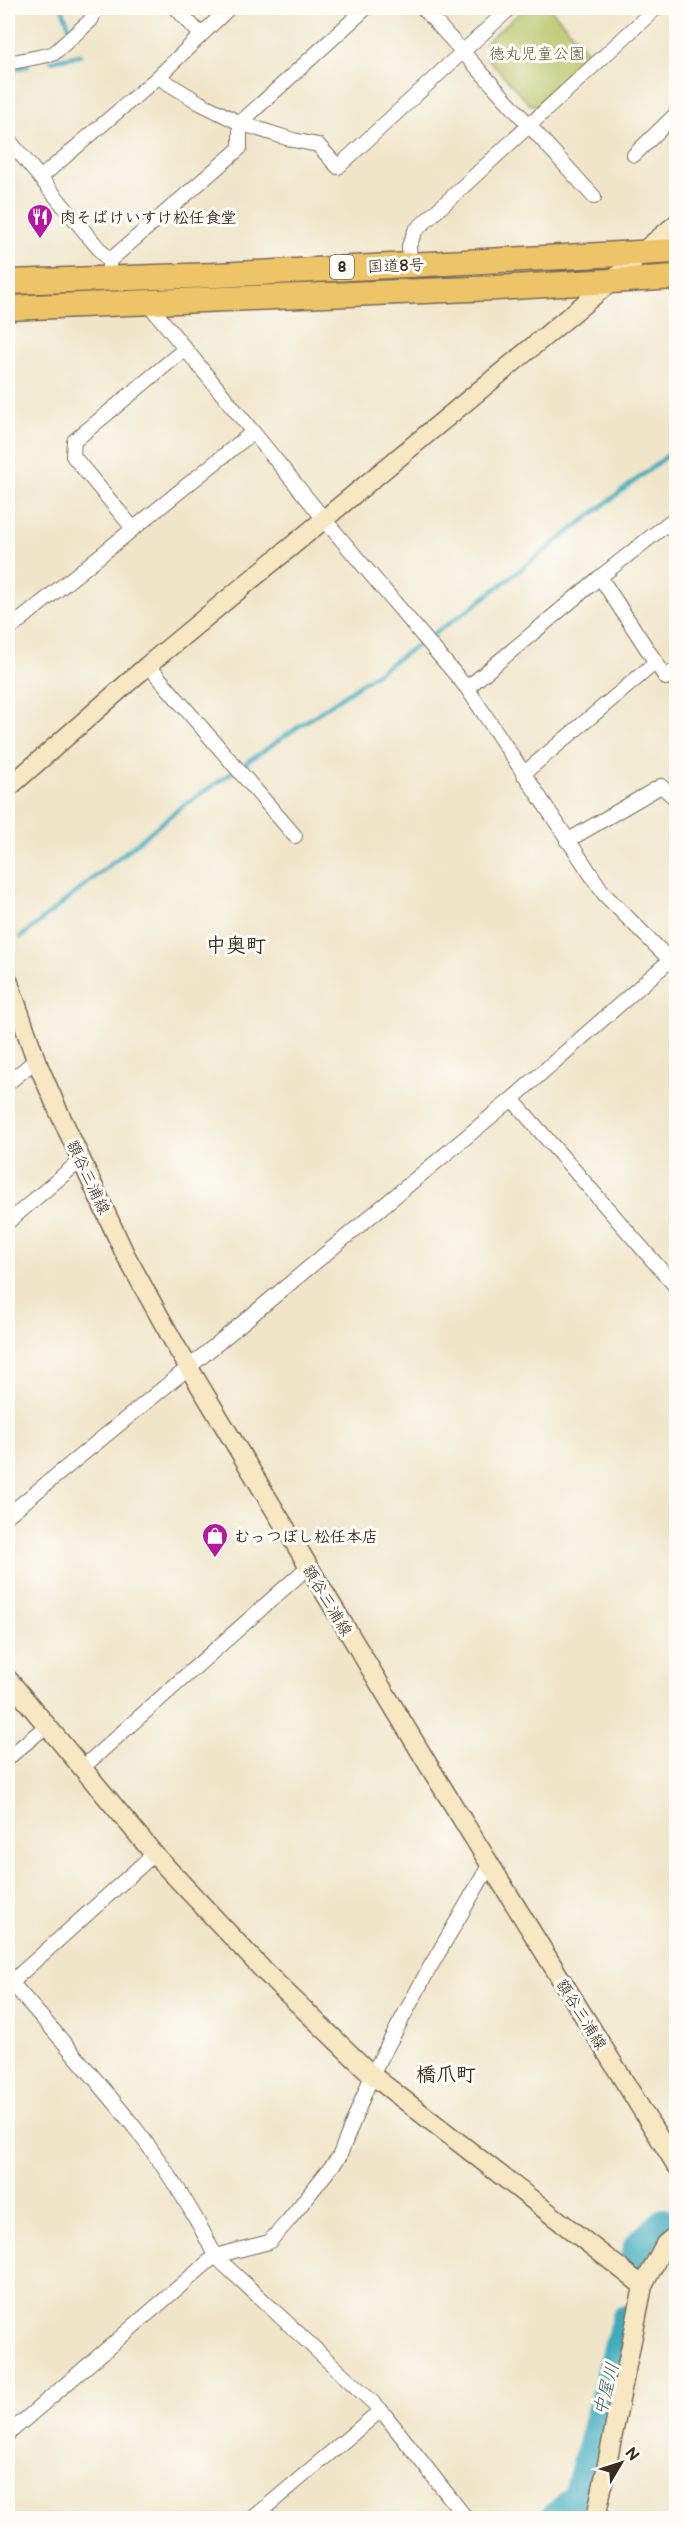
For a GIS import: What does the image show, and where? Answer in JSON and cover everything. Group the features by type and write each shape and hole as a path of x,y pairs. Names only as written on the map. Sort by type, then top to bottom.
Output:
{"highway":[{"name":"国道8号","path":"8,282 109,270 410,264 676,251"},
{"name":"国道8号","path":"8,308 676,278"}],"street":[{"path":"8,63 53,54 91,21 96,8"},
{"path":"176,8 201,35"},
{"path":"40,178 158,77 229,8"},
{"path":"8,139 109,270 240,148 240,123 366,8"},
{"path":"423,8 594,197"},
{"path":"158,77 200,103 240,123 293,140 318,145 338,167 510,8"},
{"path":"410,264 409,246 415,231 656,8"},
{"path":"634,155 676,114"},
{"path":"8,788 148,665 613,280 676,224"},
{"path":"8,1515 512,1099 673,958 604,894 467,688 324,519 147,302"},
{"path":"132,527 73,456 74,441 184,349"},
{"path":"8,630 132,527 253,432"},
{"path":"467,688 676,517"},
{"path":"600,577 666,678 676,669"},
{"path":"523,774 656,662"},
{"path":"148,665 295,836"},
{"path":"567,841 661,786 676,799"},
{"name":"額谷三浦線","path":"8,980 36,1060 124,1254 188,1368 308,1568 676,2165"},
{"path":"8,1083 36,1060"},
{"path":"512,1099 676,1287"},
{"path":"8,1222 81,1160"},
{"path":"81,1769 308,1568"},
{"path":"8,1679 45,1727 154,1854 265,1972 372,2075 643,2286"},
{"path":"8,1758 45,1727"},
{"path":"154,1854 9,1983 152,2147 201,2226 215,2256 381,2410 466,2518"},
{"path":"8,2434 215,2256 269,2242 288,2221 339,2157 372,2075 425,1976 490,1864"},
{"path":"596,2518 643,2286 665,2244 676,2235"},
{"path":"253,2518 381,2410"}],"green space":[{"name":"徳丸児童公園","path":"525,8 550,8 593,57 539,107 529,104 487,58 486,42"}],"waterway":[{"path":"62,8 70,29"},
{"path":"51,61 80,55"},
{"path":"8,70 28,66"},
{"path":"21,937 180,808 467,611 676,449"},
{"name":"中屋川","path":"635,2258 637,2246 664,2222"},
{"name":"中屋川","path":"553,2518 577,2497 625,2319"}],"place":[{"name":"肉そばけいすけ松任食堂","path":"40,240"},
{"name":"むっつぼし松任本店","path":"215,1559"}],"district":[{"name":"中奥町","path":"236,945"},
{"name":"橋爪町","path":"446,2074"}]}
